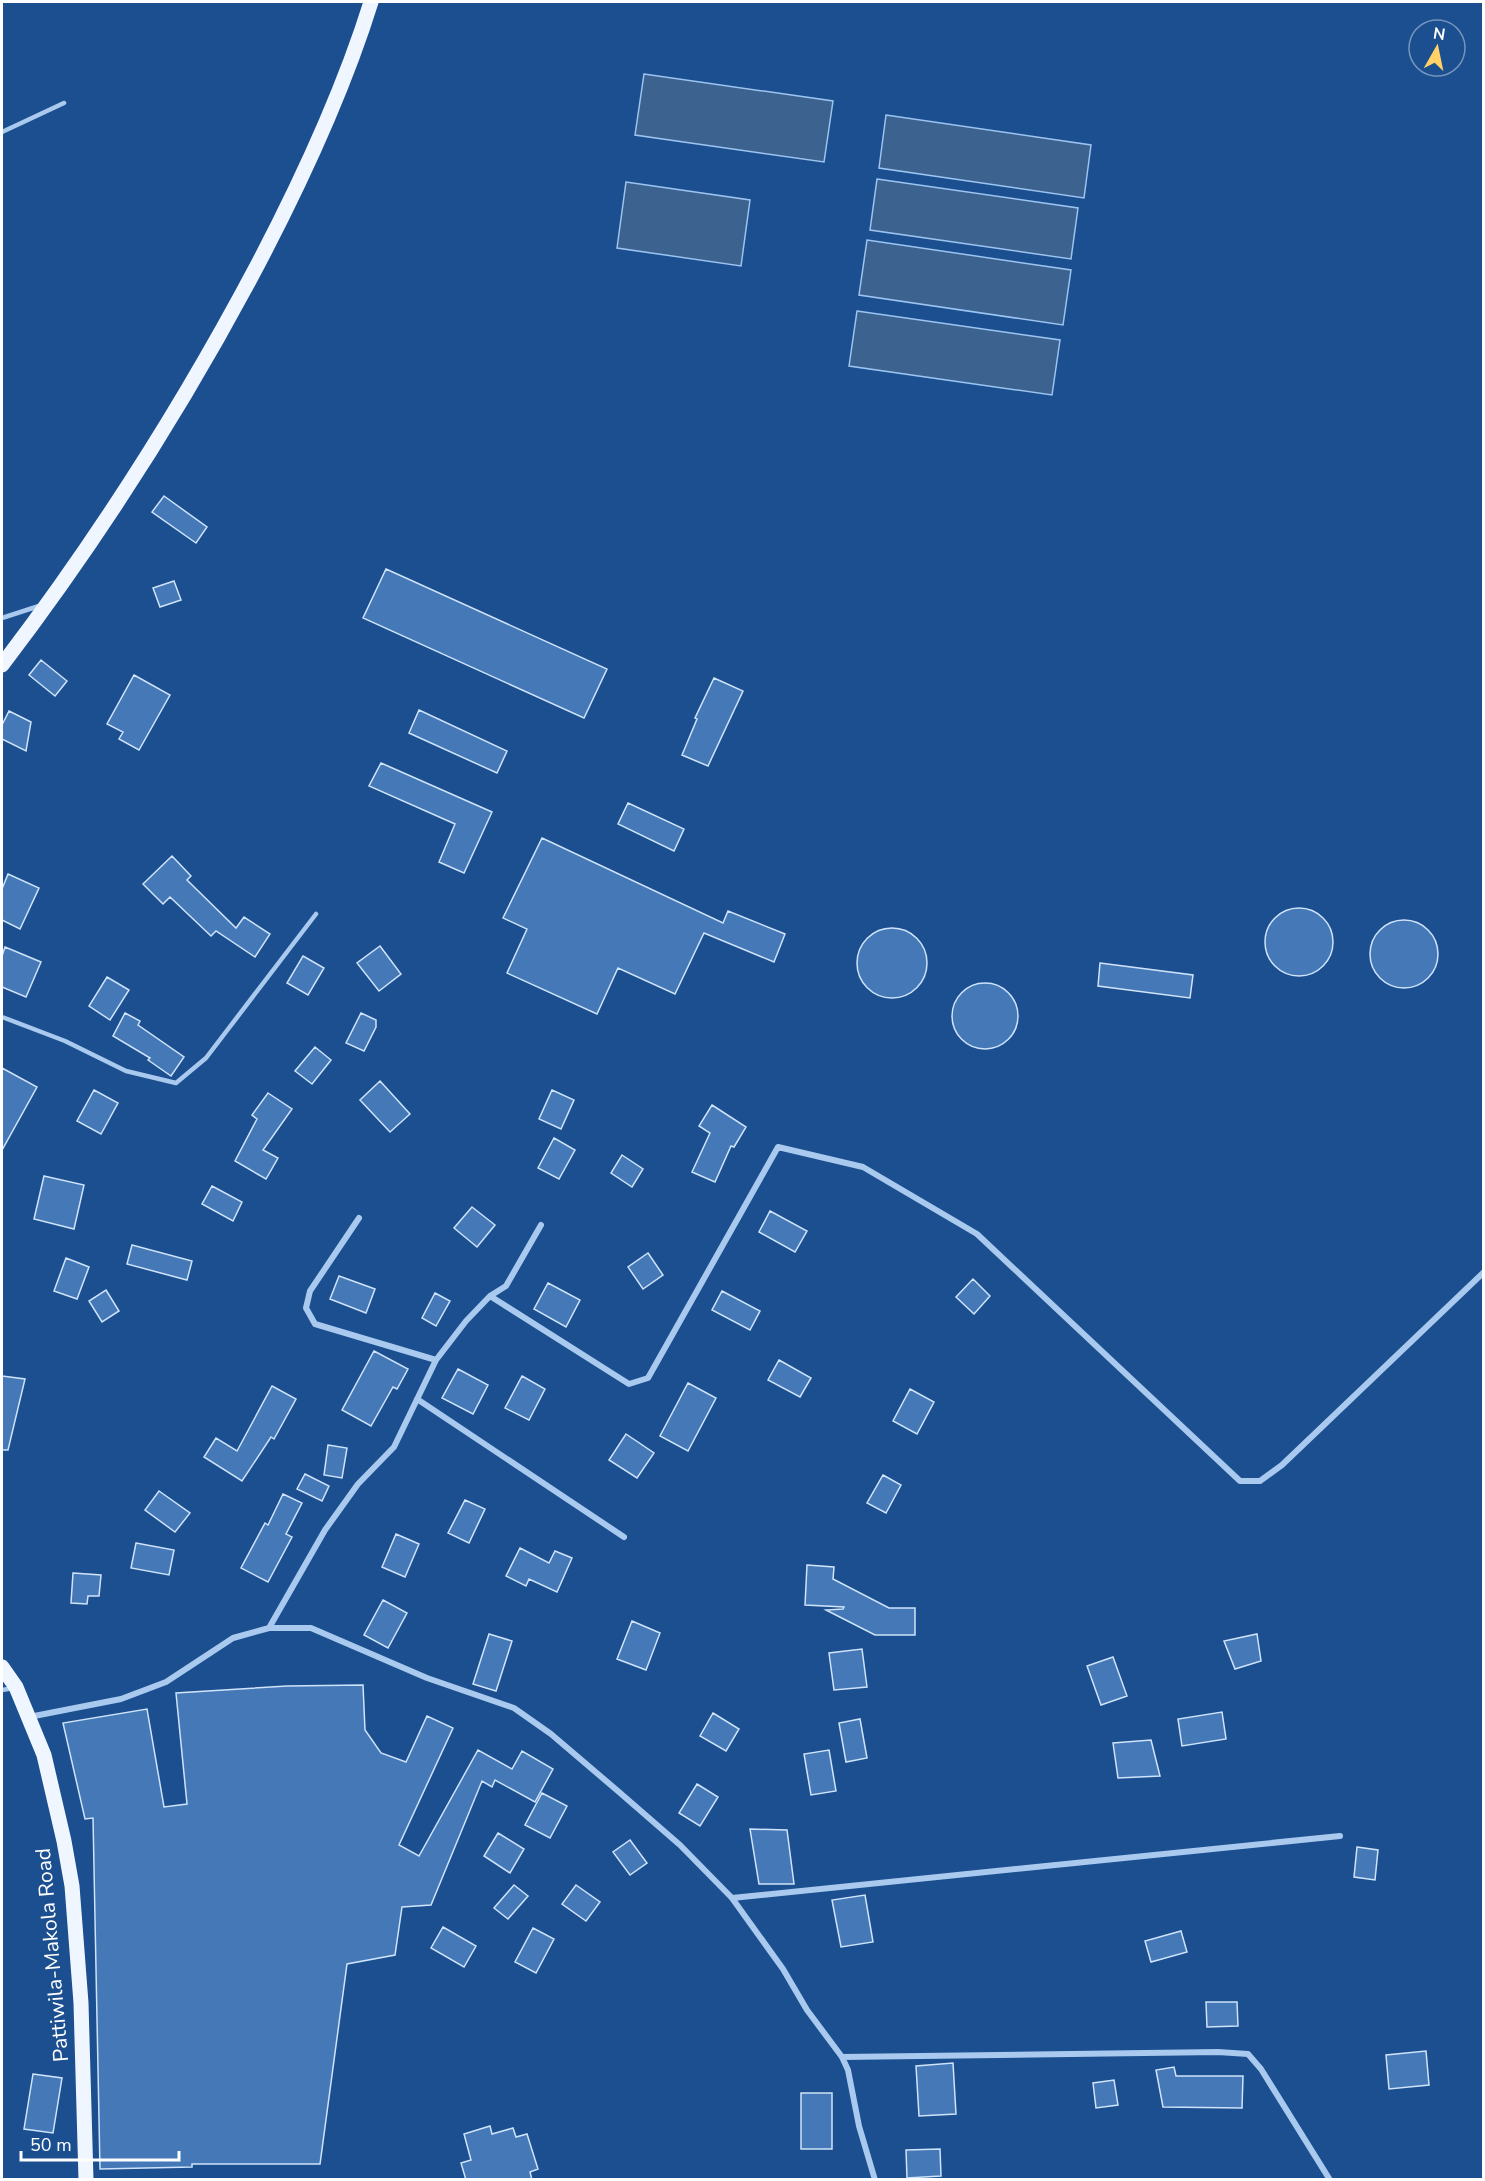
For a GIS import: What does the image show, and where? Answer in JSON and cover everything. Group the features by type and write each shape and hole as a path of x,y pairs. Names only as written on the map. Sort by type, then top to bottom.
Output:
{"main road":[{"path":"2,665 87,550 184,395 234,309 283,215 321,131 359,40 371,2"},
{"name":"Pattiwila-Makola Road","path":"2,1667 9,1689 28,1717 44,1755 72,1886 81,2003 86,2180"}],"street":[{"path":"490,1296 629,1384 648,1378 778,1147 863,1167 977,1234 1240,1481 1260,1481 1282,1465 1484,1272"},
{"path":"359,1218 310,1292 306,1308 315,1324 436,1360"},
{"path":"269,1628 325,1530 358,1484 394,1447 436,1360 466,1321 490,1296 506,1286 542,1225"},
{"path":"417,1399 624,1537"},
{"path":"28,1717 120,1698 166,1682 233,1638 269,1628 311,1628 427,1678 514,1708 551,1734 628,1799 680,1845 732,1898 783,1969 807,2010 842,2057 848,2070 859,2126 875,2180"},
{"path":"732,1898 1340,1836"},
{"path":"842,2057 1218,2052 1248,2054 1261,2069 1330,2180"}],"lane":[{"path":"2,132 64,103"},
{"path":"2,618 49,603"},
{"path":"2,1017 65,1041 126,1071 176,1083 206,1058 316,914"}],"water":[{"path":"644,74 833,101 824,162 635,135"},
{"path":"886,115 1091,145 1084,198 879,168"},
{"path":"877,179 1078,208 1071,259 870,230"},
{"path":"626,182 750,200 741,266 617,248"},
{"path":"867,240 1071,270 1063,325 859,295"},
{"path":"857,311 1060,340 1052,395 849,366"}],"building":[{"path":"164,496 207,527 196,543 152,512"},
{"path":"386,569 607,669 584,718 363,618"},
{"path":"174,581 181,600 160,607 153,588"},
{"path":"41,660 67,681 55,696 29,675"},
{"path":"134,675 170,695 139,750 119,739 123,732 107,724"},
{"path":"714,678 743,691 708,766 682,755 697,719 695,718"},
{"path":"419,710 507,751 497,773 409,733"},
{"path":"9,711 31,722 26,751 2,739 2,725"},
{"path":"381,763 492,812 464,873 439,862 455,824 369,786"},
{"path":"628,803 684,829 674,851 618,824"},
{"path":"542,838 723,923 728,911 785,934 774,962 704,933 675,994 618,968 597,1014 507,973 527,929 503,918"},
{"path":"172,856 191,876 187,880 236,928 244,917 270,934 255,957 216,931 211,936 170,897 163,904 143,884"},
{"path":"8,874 39,888 20,929 2,920 2,889"},
{"path":"1306,908 1318,914 1327,923 1333,935 1331,955 1323,966 1306,976 1292,976 1275,966 1267,955 1265,935 1275,918 1286,910"},
{"path":"1404,920 1417,923 1428,930 1435,941 1438,954 1435,967 1428,978 1417,985 1404,988 1391,985 1380,978 1373,967 1370,954 1373,941 1380,930 1391,923"},
{"path":"892,928 911,934 921,944 927,963 921,982 911,992 892,998 873,992 863,982 857,963 863,944 873,934"},
{"path":"380,946 401,974 379,991 357,963"},
{"path":"5,947 41,962 26,997 2,987 2,956"},
{"path":"303,956 324,968 308,995 287,983"},
{"path":"1100,963 1193,975 1190,998 1098,986"},
{"path":"107,977 129,990 110,1020 89,1006"},
{"path":"985,983 998,985 1013,998 1018,1016 1016,1029 1003,1044 985,1049 972,1047 957,1034 952,1016 954,1003 967,988"},
{"path":"125,1013 140,1021 138,1025 184,1057 171,1076 148,1060 150,1058 113,1036"},
{"path":"361,1013 376,1020 376,1027 364,1051 346,1043"},
{"path":"315,1047 331,1060 312,1084 295,1071"},
{"path":"2,1068 37,1087 2,1150"},
{"path":"380,1081 410,1114 390,1132 360,1100"},
{"path":"94,1090 118,1103 101,1134 77,1121"},
{"path":"552,1090 574,1100 561,1129 539,1119"},
{"path":"268,1093 292,1109 263,1150 278,1158 266,1179 235,1161 257,1119 252,1115"},
{"path":"712,1105 746,1127 734,1147 731,1146 715,1182 692,1172 710,1133 699,1126"},
{"path":"554,1138 575,1150 559,1179 538,1168"},
{"path":"622,1155 643,1169 632,1187 611,1173"},
{"path":"44,1176 84,1185 74,1229 34,1219"},
{"path":"212,1186 242,1202 233,1221 202,1204"},
{"path":"472,1207 495,1225 477,1247 454,1228"},
{"path":"770,1211 807,1231 795,1252 759,1232"},
{"path":"132,1245 192,1261 187,1280 127,1264"},
{"path":"648,1253 663,1275 643,1289 628,1267"},
{"path":"66,1258 89,1267 77,1299 54,1291"},
{"path":"339,1276 375,1289 366,1313 330,1299"},
{"path":"973,1279 990,1296 974,1314 956,1297"},
{"path":"548,1283 580,1300 566,1327 534,1309"},
{"path":"106,1290 119,1311 102,1322 89,1301"},
{"path":"722,1291 760,1311 750,1330 712,1310"},
{"path":"435,1293 450,1301 436,1326 422,1318"},
{"path":"374,1351 408,1369 397,1389 393,1387 371,1426 342,1410"},
{"path":"779,1360 811,1378 800,1397 768,1380"},
{"path":"458,1369 488,1385 473,1414 442,1398"},
{"path":"2,1376 25,1379 8,1450 2,1450"},
{"path":"522,1376 545,1389 529,1420 505,1408"},
{"path":"688,1383 716,1398 688,1451 660,1436"},
{"path":"272,1386 296,1399 274,1439 271,1437 242,1481 204,1457 216,1438 237,1451"},
{"path":"910,1389 934,1402 917,1434 893,1421"},
{"path":"626,1434 654,1453 637,1478 609,1460"},
{"path":"328,1445 347,1448 342,1478 324,1475"},
{"path":"305,1474 329,1486 322,1501 297,1489"},
{"path":"883,1475 901,1485 886,1513 867,1503"},
{"path":"159,1491 190,1513 175,1532 145,1510"},
{"path":"283,1494 302,1503 286,1534 292,1537 268,1582 241,1568 265,1523 268,1525"},
{"path":"465,1500 485,1509 469,1543 448,1533"},
{"path":"396,1534 419,1544 405,1577 382,1567"},
{"path":"136,1543 174,1550 169,1575 131,1568"},
{"path":"520,1548 549,1563 555,1551 572,1558 557,1592 529,1579 526,1586 506,1576"},
{"path":"807,1565 834,1567 833,1579 889,1608 915,1608 915,1635 875,1635 826,1610 843,1609 844,1607 805,1605"},
{"path":"73,1573 101,1575 99,1596 88,1596 87,1604 71,1603"},
{"path":"383,1600 407,1613 388,1648 364,1635"},
{"path":"632,1621 660,1633 646,1670 617,1659"},
{"path":"489,1634 512,1641 496,1691 473,1684"},
{"path":"1257,1634 1261,1661 1235,1669 1224,1641"},
{"path":"862,1649 867,1687 834,1690 829,1653"},
{"path":"1113,1657 1127,1696 1101,1705 1087,1666"},
{"path":"363,1685 365,1730 381,1753 406,1762 427,1716 453,1728 399,1845 419,1856 478,1750 512,1769 522,1751 553,1769 535,1802 495,1780 492,1787 482,1781 431,1905 402,1907 395,1955 347,1964 320,2164 192,2164 192,2167 100,2169 93,1818 85,1819 63,1723 147,1709 164,1807 187,1804 176,1693 287,1686"},
{"path":"1222,1712 1226,1739 1182,1746 1178,1719"},
{"path":"713,1713 739,1729 726,1751 700,1736"},
{"path":"860,1719 867,1758 846,1762 839,1723"},
{"path":"1151,1740 1160,1776 1118,1778 1113,1743"},
{"path":"829,1750 836,1791 811,1795 804,1754"},
{"path":"697,1784 718,1797 700,1826 679,1813"},
{"path":"542,1793 567,1806 550,1838 525,1825"},
{"path":"750,1829 787,1830 794,1884 759,1884"},
{"path":"498,1833 524,1849 510,1873 484,1856"},
{"path":"630,1840 647,1863 630,1875 613,1852"},
{"path":"1357,1847 1378,1850 1375,1880 1354,1877"},
{"path":"514,1885 528,1896 508,1919 494,1908"},
{"path":"576,1885 600,1902 586,1921 562,1904"},
{"path":"865,1895 873,1942 841,1947 832,1900"},
{"path":"443,1927 476,1946 464,1967 431,1948"},
{"path":"533,1928 554,1939 536,1973 515,1962"},
{"path":"1181,1931 1187,1952 1151,1962 1145,1941"},
{"path":"1206,2002 1237,2002 1238,2026 1207,2027"},
{"path":"1426,2051 1429,2085 1389,2089 1386,2055"},
{"path":"953,2063 956,2114 919,2116 916,2066"},
{"path":"1174,2067 1176,2076 1243,2076 1242,2108 1163,2107 1156,2070"},
{"path":"33,2074 62,2078 53,2133 24,2129"},
{"path":"1114,2080 1118,2105 1096,2108 1093,2083"},
{"path":"801,2093 832,2093 832,2149 801,2149"},
{"path":"490,2126 492,2134 513,2128 516,2137 527,2134 538,2169 530,2172 532,2180 466,2180 461,2163 471,2160 464,2134"},
{"path":"940,2149 941,2176 907,2178 906,2150"}]}
